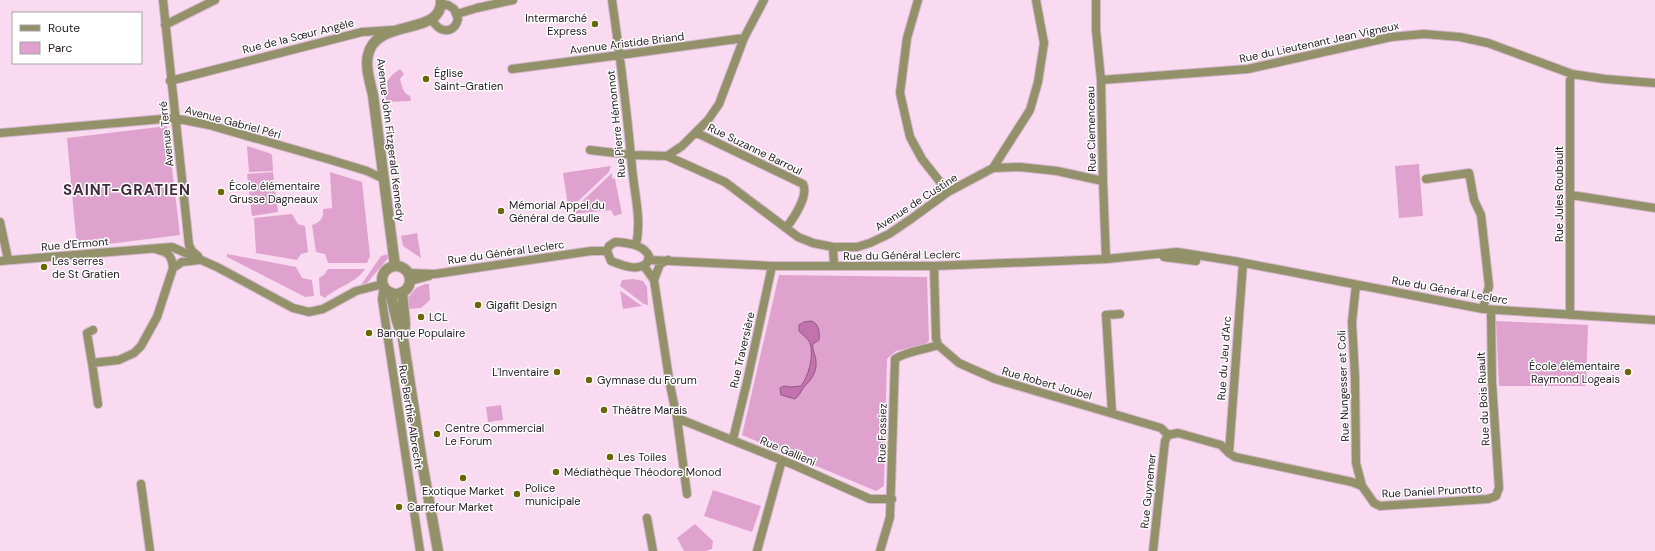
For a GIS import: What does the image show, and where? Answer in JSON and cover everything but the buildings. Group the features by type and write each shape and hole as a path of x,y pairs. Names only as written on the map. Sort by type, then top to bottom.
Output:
{"street":[{"name":"Avenue Terré","path":"163,0 170,81 189,245 192,251 202,260"},
{"path":"165,24 215,0"},
{"path":"457,14 513,0"},
{"name":"Rue Pierre Hémonnot","path":"612,0 632,155 638,223 638,237 636,245"},
{"path":"590,150 632,155 667,156 678,149 708,120 719,104 744,38 764,0"},
{"path":"918,0 907,38 900,93 910,137 922,159 948,192"},
{"path":"993,168 1030,110 1038,82 1044,43 1036,0"},
{"name":"Rue Clemenceau","path":"1096,0 1096,30 1101,80 1106,259"},
{"path":"442,2 451,6 457,14 457,22 455,26 449,29 440,29 434,24 432,19 438,13 442,2"},
{"name":"Rue de la Sœur Angèle","path":"170,81 362,32 394,30 421,24 432,19"},
{"name":"Avenue John Fitzgerald Kennedy","path":"394,30 375,41 369,51 367,60 395,266"},
{"name":"Rue du Lieutenant Jean Vigneux","path":"1101,80 1248,69 1391,37 1424,34 1460,37 1488,43 1572,74 1605,79 1655,83"},
{"name":"Avenue Aristide Briand","path":"512,69 620,56 744,38"},
{"name":"Rue Jules Roubault","path":"1570,315 1570,80 1572,74"},
{"name":"Avenue Gabriel Péri","path":"0,133 174,118 209,125 331,160 367,171 384,179"},
{"name":"Rue Suzanne Barroul","path":"696,133 803,184 804,192 801,202 794,218 786,228"},
{"name":"Avenue de Custine","path":"667,156 725,182 798,237 813,243 833,247 857,247 889,234 948,192 993,168 1020,167 1057,171 1103,181"},
{"name":"Rue du Bois Ruault","path":"1426,179 1469,173 1474,200 1481,215 1489,286 1487,309 1499,488"},
{"path":"1571,195 1655,208"},
{"path":"0,222 4,260"},
{"path":"607,252 609,246 615,242 636,245 644,249 647,263 654,280 670,385 677,418 687,494"},
{"name":"Rue d'Ermont","path":"4,260 172,246 202,260 293,308 309,312 322,309 356,291 386,287"},
{"path":"833,247 834,266"},
{"name":"Rue d'Ermont","path":"152,248 166,251 170,255 173,268"},
{"name":"Rue du Général Leclerc","path":"409,277 591,251 607,252 611,261 634,268 647,263 669,260 772,266 934,266 1106,259 1177,252 1487,309 1655,320"},
{"path":"92,363 119,360 134,353 141,346 157,317 173,268 182,262 189,260 202,260"},
{"path":"654,280 660,264 669,260"},
{"name":"Rue du Jeu d'Arc","path":"1229,454 1243,263"},
{"path":"395,266 402,268 409,277 407,288 402,292 396,293 386,287 385,272 391,267 395,266"},
{"name":"Rue Traversière","path":"733,439 772,266"},
{"path":"934,266 936,338 938,345"},
{"name":"Rue Nungesser et Coli","path":"1356,284 1352,322 1355,377 1356,463 1362,486"},
{"name":"Rue Berthie Albrecht","path":"386,287 403,338 437,551"},
{"name":"Rue Berthie Albrecht","path":"386,287 382,299 420,551"},
{"name":"Rue Berthie Albrecht","path":"402,292 405,323 403,338"},
{"path":"1112,413 1106,315 1120,314"},
{"path":"93,330 87,333 98,404"},
{"name":"Rue Robert Joubel","path":"938,345 959,363 995,379 1161,428 1168,435 1178,433 1221,445 1229,454"},
{"name":"Rue Fossiez","path":"880,551 890,517 892,499 895,359 903,354 921,351 938,345"},
{"name":"Rue Gallieni","path":"677,418 733,439 870,499 892,499"},
{"name":"Rue Guynemer","path":"1153,551 1165,441 1168,435"},
{"path":"1229,454 1235,457 1352,482 1362,486"},
{"path":"757,551 782,460"},
{"path":"141,484 150,551"},
{"name":"Rue Daniel Prunotto","path":"1362,486 1374,503 1380,506 1488,499 1496,496 1499,488"},
{"path":"647,518 653,551"}],"green space":[{"path":"400,69 404,74 400,79 402,87 410,96 411,101 384,102 386,83 395,72"},
{"path":"167,126 180,235 77,248 67,138"},
{"path":"247,146 272,155 273,171 249,172"},
{"path":"1419,164 1423,216 1399,218 1395,166"},
{"path":"611,166 609,172 573,206 568,206 563,173"},
{"path":"273,172 278,212 252,216 247,174"},
{"path":"330,172 362,182 370,256 367,263 328,263 325,254 316,252 312,225 321,220 323,209 332,208"},
{"path":"612,173 612,178 615,179 622,214 614,216 611,210 573,214 574,209"},
{"path":"292,214 298,224 305,226 308,252 301,254 297,260 256,253 254,218"},
{"path":"417,233 421,258 403,246 401,236"},
{"path":"227,254 296,267 302,278 312,280 314,296 305,297 227,257"},
{"path":"389,254 389,257 367,283 361,285 381,256"},
{"path":"328,269 365,269 351,282 325,298 320,295 319,278 324,275"},
{"path":"779,275 927,277 929,341 923,345 896,351 887,359 884,486 876,491 742,435"},
{"path":"633,279 643,281 647,287 648,305 644,304 620,286 622,280"},
{"path":"429,284 430,300 421,308 409,309 407,299 416,288"},
{"path":"620,291 622,292 642,306 623,309"},
{"path":"1496,321 1588,325 1586,386 1499,386"},
{"path":"501,405 503,420 488,422 486,407"},
{"path":"713,490 761,506 752,532 704,516"},
{"path":"695,524 713,541 712,549 706,551 684,551 677,538"}],"shaded area":[{"path":"811,321 816,324 819,334 819,340 813,344 816,362 814,372 811,379 795,399 781,395 780,388 784,386 801,386 806,376 810,365 811,348 809,341 799,331 799,325 804,322"}],"place":[{"name":"Intermarché Express","path":"595,24"},
{"name":"Église Saint-Gratien","path":"426,79"},
{"name":"École élémentaire Grusse Dagneaux","path":"221,192"},
{"name":"Mémorial Appel du Général de Gaulle","path":"501,211"},
{"name":"Les serres de St Gratien","path":"44,267"},
{"name":"Gigafit Design","path":"478,305"},
{"name":"LCL","path":"421,317"},
{"name":"Banque Populaire","path":"369,333"},
{"name":"L'Inventaire","path":"557,372"},
{"name":"École élémentaire Raymond Logeais","path":"1628,372"},
{"name":"Gymnase du Forum","path":"589,380"},
{"name":"Théâtre Marais","path":"604,410"},
{"name":"Centre Commercial Le Forum","path":"437,434"},
{"name":"Les Toiles","path":"610,457"},
{"name":"Médiathèque Théodore Monod","path":"556,472"},
{"name":"Exotique Market","path":"463,478"},
{"name":"Police municipale","path":"517,494"},
{"name":"Carrefour Market","path":"399,507"}],"district":[{"name":"SAINT-GRATIEN","path":"127,190"}]}
